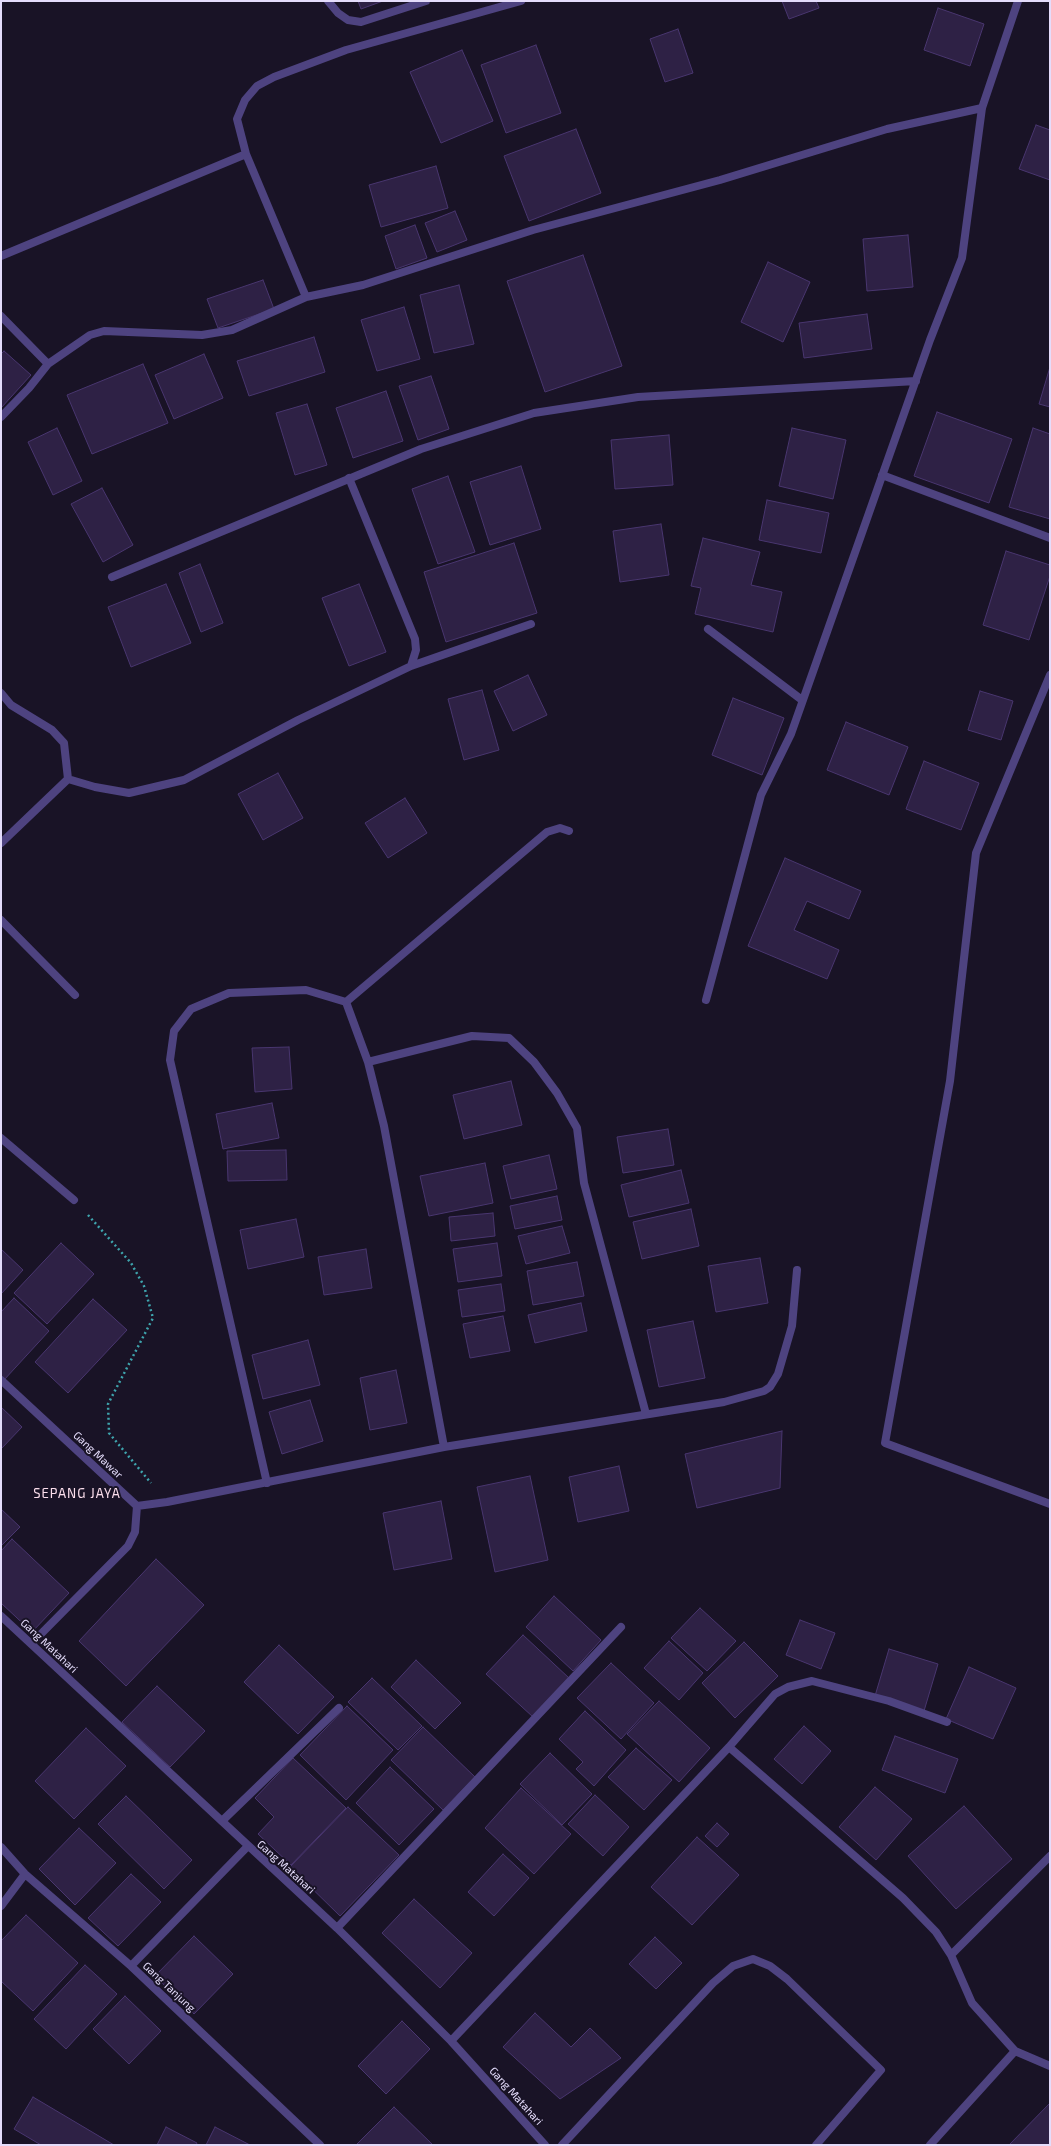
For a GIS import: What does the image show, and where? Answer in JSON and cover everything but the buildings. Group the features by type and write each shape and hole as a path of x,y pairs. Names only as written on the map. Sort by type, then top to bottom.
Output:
{"street":[{"path":"328,1 338,13 348,20 361,22 426,1"},
{"path":"306,297 246,154 237,119 245,100 257,86 274,77 346,50 521,1"},
{"path":"706,1000 761,795 791,734 930,340 962,258 982,108 1018,1"},
{"path":"1,417 29,388 48,364 90,335 104,332 202,335 232,330 306,297 363,285 533,230 720,180 887,129 982,108"},
{"path":"1,256 246,154"},
{"path":"1,316 48,364"},
{"path":"112,577 421,448 534,413 638,397 916,381"},
{"path":"882,475 1050,538"},
{"path":"349,478 415,639 416,650 411,666"},
{"path":"68,779 95,787 129,793 184,780 298,720 411,666 531,624"},
{"path":"708,629 802,700"},
{"path":"1050,675 976,853 950,1082 884,1443 1050,1504"},
{"path":"1,693 11,705 52,730 64,743 68,779"},
{"path":"1,843 68,779"},
{"path":"346,1002 547,832 560,828 569,831"},
{"path":"1,920 75,995"},
{"path":"267,1483 170,1060 174,1031 191,1009 228,993 306,990 346,1002"},
{"path":"346,1002 368,1062 384,1126 444,1447"},
{"path":"368,1062 472,1036 509,1038 534,1062 557,1093 577,1128 584,1183 646,1414"},
{"path":"1,1138 74,1200"},
{"path":"31,1644 128,1546 135,1532 137,1506 167,1502 267,1483 444,1447 724,1402 770,1387 778,1374 792,1326 797,1270"},
{"name":"Gang Mawar","path":"1,1380 137,1506"},
{"name":"Gang Matahari","path":"1,1616 338,1928 451,2041 545,2145"},
{"path":"338,1928 621,1627"},
{"path":"451,2041 729,1747 775,1694 788,1687 812,1681 889,1701 947,1722"},
{"path":"222,1821 339,1708"},
{"path":"729,1747 903,1898 936,1932 950,1955 972,2003 1015,2051 1050,2066"},
{"path":"131,1966 248,1846"},
{"name":"Gang Tanjung","path":"1,1847 25,1874 131,1966 320,2145"},
{"path":"950,1955 1050,1856"},
{"path":"1,1906 25,1874"},
{"path":"562,2145 713,1983 733,1966 753,1959 770,1966 787,1980 881,2070 816,2145"},
{"path":"930,2145 1015,2051"}],"path":[{"path":"74,1200 131,1263 144,1286 153,1318 108,1404 109,1433 167,1502"}],"district":[{"name":"SEPANG JAYA","path":"77,1494"}]}
